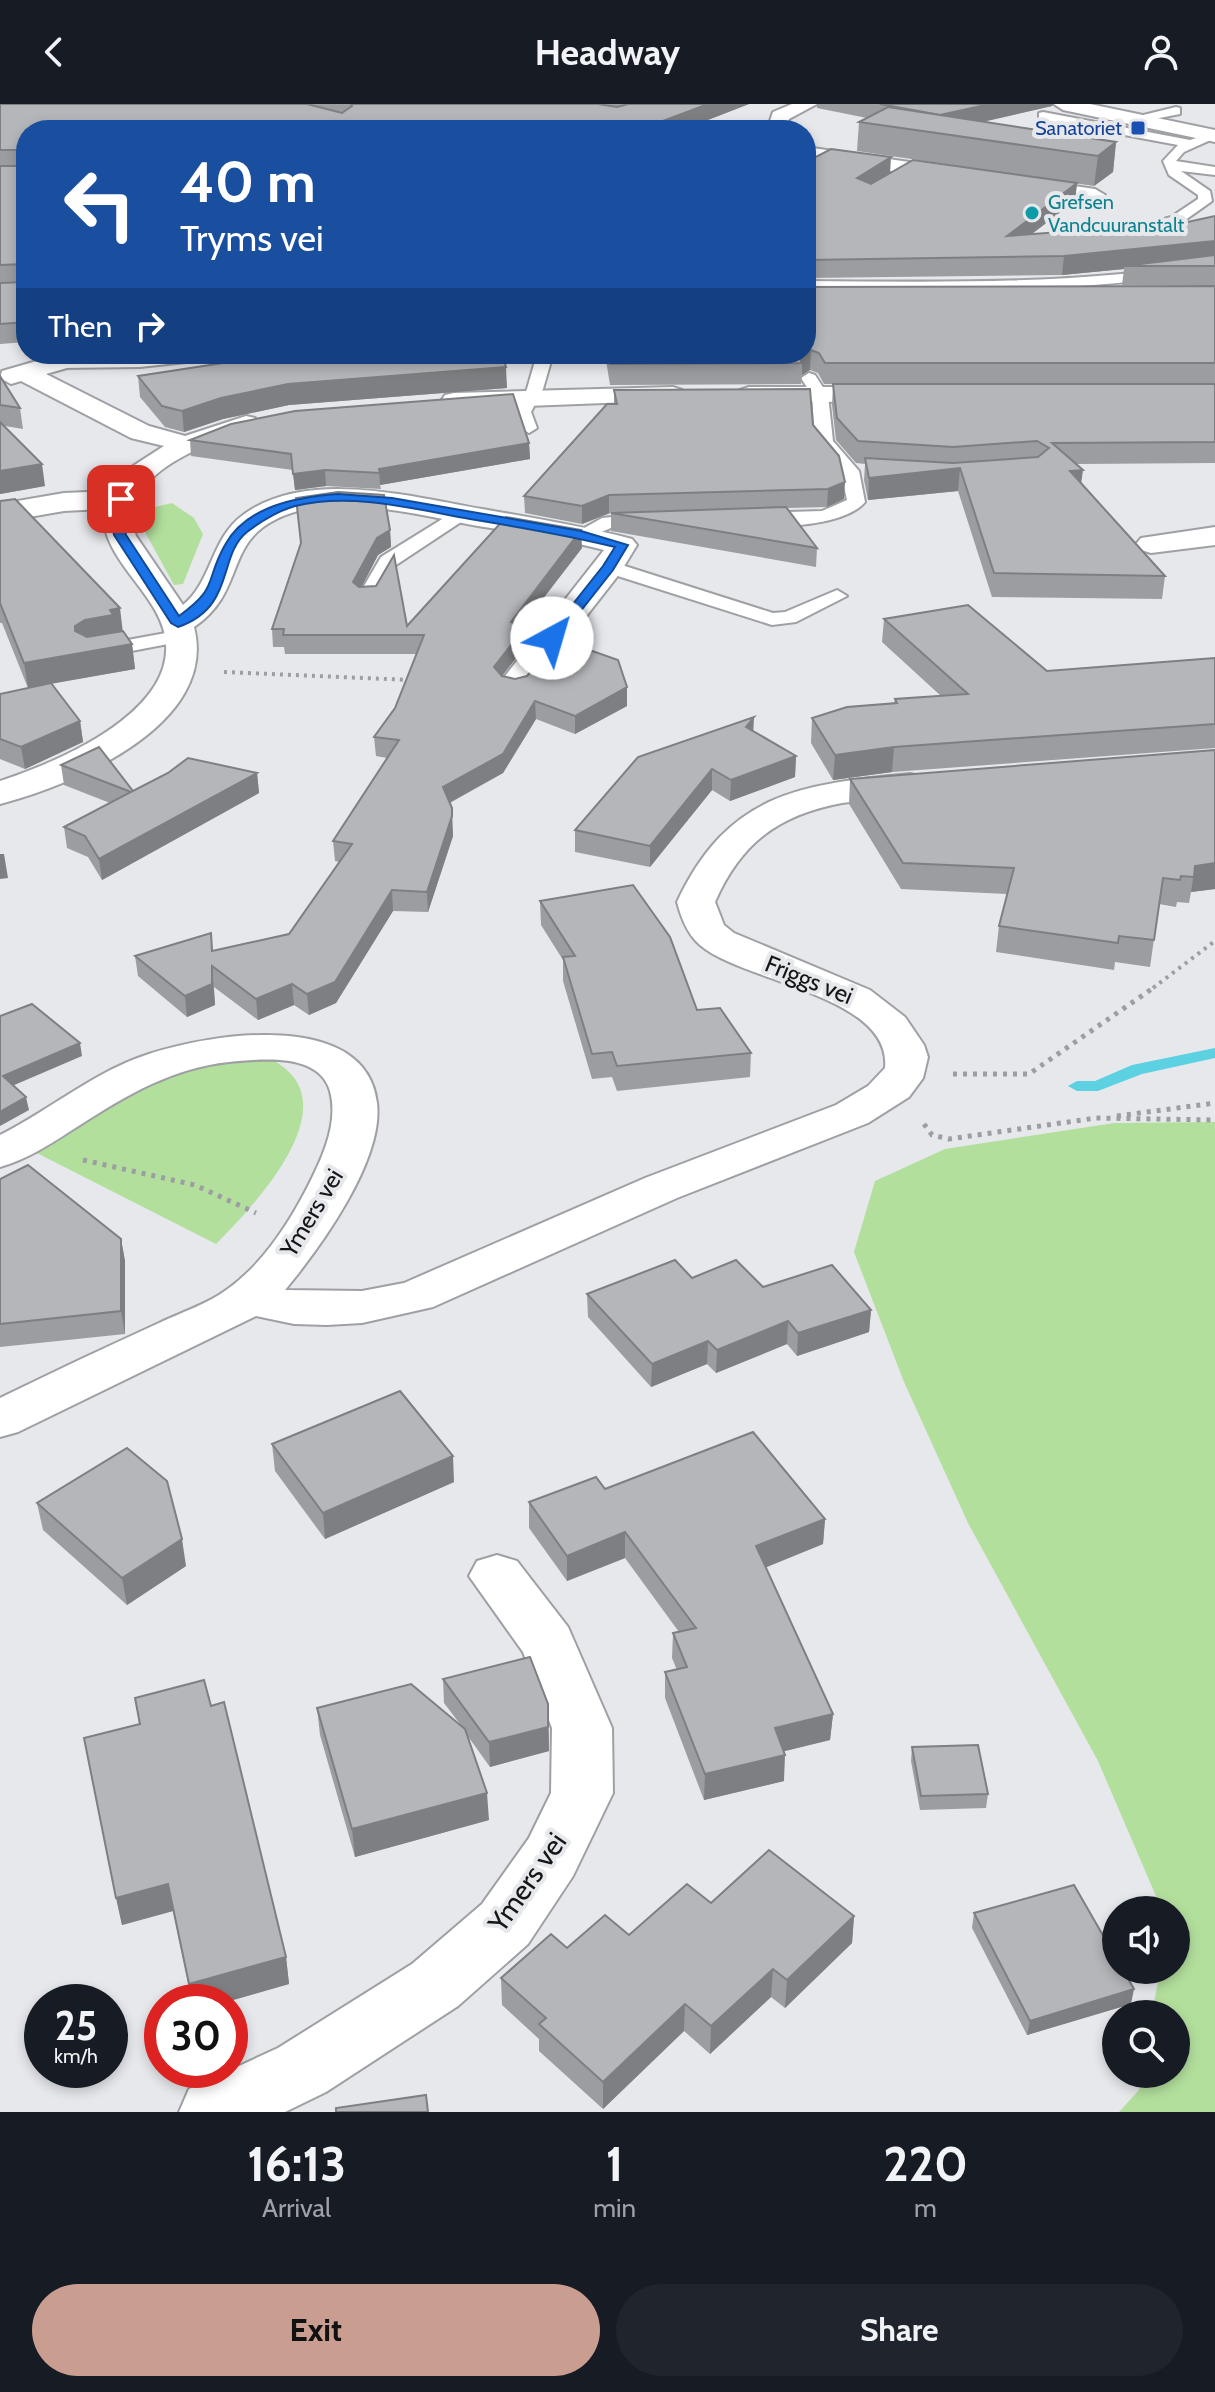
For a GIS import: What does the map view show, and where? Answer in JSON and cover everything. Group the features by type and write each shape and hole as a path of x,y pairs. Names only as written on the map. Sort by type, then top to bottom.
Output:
{"street":[{"path":"779,120 780,116 808,104"},
{"path":"1063,104 1213,135"},
{"path":"816,154 1095,195"},
{"path":"816,297 947,299 1176,295"},
{"path":"13,376 55,364"},
{"path":"13,376 140,432 186,444"},
{"path":"425,403 530,397 708,395 814,386 912,395"},
{"path":"0,793 83,762 153,709 180,670 180,630 120,535 116,512 121,499 149,469 186,444 238,426 276,419"},
{"path":"180,630 208,601 217,586 229,548 239,532 270,512 290,504 338,497 366,498 581,535 622,545 609,567 515,685"},
{"path":"0,513 64,502 121,499"},
{"path":"1151,544 1215,536"},
{"name":"Friggs vei","path":"904,1075 908,1054 895,1031 878,1012 855,997 732,948 712,935 703,923 696,902 716,858 739,833 761,819 789,807 841,792 947,782"},
{"name":"Ymers vei","path":"0,1419 248,1299 304,1235 334,1182 352,1136 355,1107 348,1080 330,1063 304,1051 265,1046 223,1050 163,1063 95,1096 12,1148"},
{"path":"248,1299 294,1308 327,1309 362,1307 416,1296 661,1188 852,1114 881,1098 904,1075"},
{"name":"Ymers vei","path":"214,2112 302,2070 435,1985 505,1924 551,1857 582,1793 582,1728 548,1643 497,1576"}],"lane":[{"path":"1129,120 1176,111"},
{"path":"1043,116 1190,144"},
{"path":"1131,233 1176,220 1205,201 1205,194 1174,172 1169,161 1172,155 1190,144 1213,135"},
{"path":"1171,166 1215,171"},
{"path":"890,182 914,169"},
{"path":"816,285 1019,286 1162,275 1215,266"},
{"path":"529,428 523,412 535,389 542,364"},
{"path":"743,520 830,515 849,509 856,502 856,472 824,442 814,386"},
{"path":"367,598 388,561 460,514"},
{"path":"581,535 609,522 670,518"},
{"path":"609,567 772,619 789,618 837,596"},
{"path":"90,653 180,630"}],"path":[{"path":"248,673 422,680"},
{"path":"1215,941 1182,968 1029,1074 904,1075 925,1128 932,1135 949,1139 1215,1103"},
{"path":"1096,1118 1215,1120"},
{"path":"12,1148 195,1185 304,1235"}],"green space":[{"path":"172,503 194,518 203,534 183,584 174,585 134,512"},
{"path":"224,1053 261,1057 279,1064 298,1083 303,1106 299,1131 270,1183 216,1244 21,1145 101,1091"},
{"path":"1215,1122 1215,2112 1119,2112 1139,2088 1190,2088 1190,2000 1155,2000 1157,1984 1190,1984 1190,1896 1156,1896 1098,1761 968,1523 904,1382 854,1252 875,1181 945,1149 1114,1123"}],"building":[{"path":"0,104 307,104 342,113 351,104 598,104 617,107 628,104 708,104 666,120 16,120 16,150 0,150"},
{"path":"880,104 990,104 940,115"},
{"path":"888,107 1116,142 1098,156 859,122"},
{"path":"831,149 891,157 857,178 871,184 913,160 1077,183 1007,236 1155,225 1160,228 1215,216 1215,241 1064,256 816,260 816,157"},
{"path":"0,166 16,166 16,264 0,265"},
{"path":"1215,255 1215,266 1124,266"},
{"path":"16,282 16,323 0,324 0,283"},
{"path":"1215,286 1215,363 825,363 816,352 816,287"},
{"path":"216,364 505,364 506,367 288,384 221,398 182,411 162,406 138,376"},
{"path":"0,376 20,408 0,405"},
{"path":"833,384 1215,384 1215,442 1052,443 1083,470 1070,471 1165,576 994,573 960,468 869,478 865,458 953,463 1038,457 1049,448 1037,441 953,447 858,441 837,418"},
{"path":"810,389 813,425 839,456 845,482 828,489 609,495 582,506 524,496 607,404 617,404 614,390"},
{"path":"513,394 529,443 379,469 380,473 325,470 293,474 291,454 190,440 231,424 295,411"},
{"path":"0,422 42,464 0,471"},
{"path":"338,492 384,495 390,530 377,538 353,582 359,587 376,586 394,555 407,626 506,517 581,530 511,622 525,627 494,667 502,676 515,679 527,676 558,639 618,660 627,687 575,716 535,701 503,754 443,787 452,816 427,892 392,890 335,982 307,994 292,984 256,999 212,966 212,984 185,996 135,956 211,933 212,951 289,934 352,844 333,841 399,740 374,737 395,708 424,635 283,635 284,629 272,629 301,543 296,498"},
{"path":"15,499 120,608 110,610 113,615 85,620 75,626 75,631 87,637 123,631 132,644 24,663 0,603 0,501"},
{"path":"786,507 817,548 611,513"},
{"path":"968,605 1047,671 1215,658 1215,724 894,747 835,755 812,718 847,707 897,703 895,699 968,694 884,619"},
{"path":"51,683 80,721 21,747 0,739 0,694"},
{"path":"754,717 746,727 796,756 731,780 712,769 650,846 575,830 638,757"},
{"path":"99,747 133,791 168,773 188,758 257,773 99,859 85,836 64,827 131,792 61,765"},
{"path":"1215,750 1215,863 1195,866 1194,877 1181,876 1180,880 1163,878 1154,940 1119,936 1118,943 999,926 1014,868 903,863 850,779"},
{"path":"633,885 670,937 697,1010 720,1008 751,1053 617,1066 612,1052 592,1054 563,957 575,956 540,901"},
{"path":"32,1004 80,1043 3,1076 26,1097 0,1112 0,1016"},
{"path":"28,1165 121,1239 121,1311 0,1324 0,1179"},
{"path":"675,1260 692,1278 736,1260 763,1287 832,1265 871,1310 798,1333 788,1321 717,1350 708,1341 652,1364 587,1294"},
{"path":"400,1391 453,1456 323,1513 272,1444"},
{"path":"753,1432 825,1519 756,1546 833,1714 775,1728 785,1755 705,1774 665,1672 687,1667 673,1633 696,1628 625,1532 567,1556 529,1502 596,1477 605,1489"},
{"path":"127,1448 167,1481 182,1539 122,1578 37,1503"},
{"path":"530,1657 548,1704 548,1727 489,1742 443,1679"},
{"path":"204,1680 211,1706 224,1702 286,1957 189,1984 168,1884 116,1898 84,1738 140,1724 135,1698"},
{"path":"411,1684 465,1729 487,1793 352,1829 317,1708"},
{"path":"978,1745 988,1794 921,1796 912,1747"},
{"path":"769,1850 854,1916 787,1980 773,1969 711,2026 685,2004 603,2082 539,2024 546,2018 501,1978 551,1934 567,1948 605,1915 629,1935 687,1884 711,1903"},
{"path":"1074,1885 1102,1934 1102,1984 1131,1984 1134,1989 1030,2021 974,1913"},
{"path":"426,2095 428,2112 336,2112 336,2108"}],"waterway":[{"path":"1077,1086 1098,1086 1138,1069 1215,1053"}],"place":[{"name":"Sanatoriet","path":"1138,128"},
{"name":"Grefsen Vandcuuranstalt","path":"1032,213"}],"route":[{"path":"121,499 116,512 120,535 178,623 208,601 217,586 229,548 239,532 270,512 290,504 338,497 366,498 581,535 622,545 609,567 552,638"}]}
